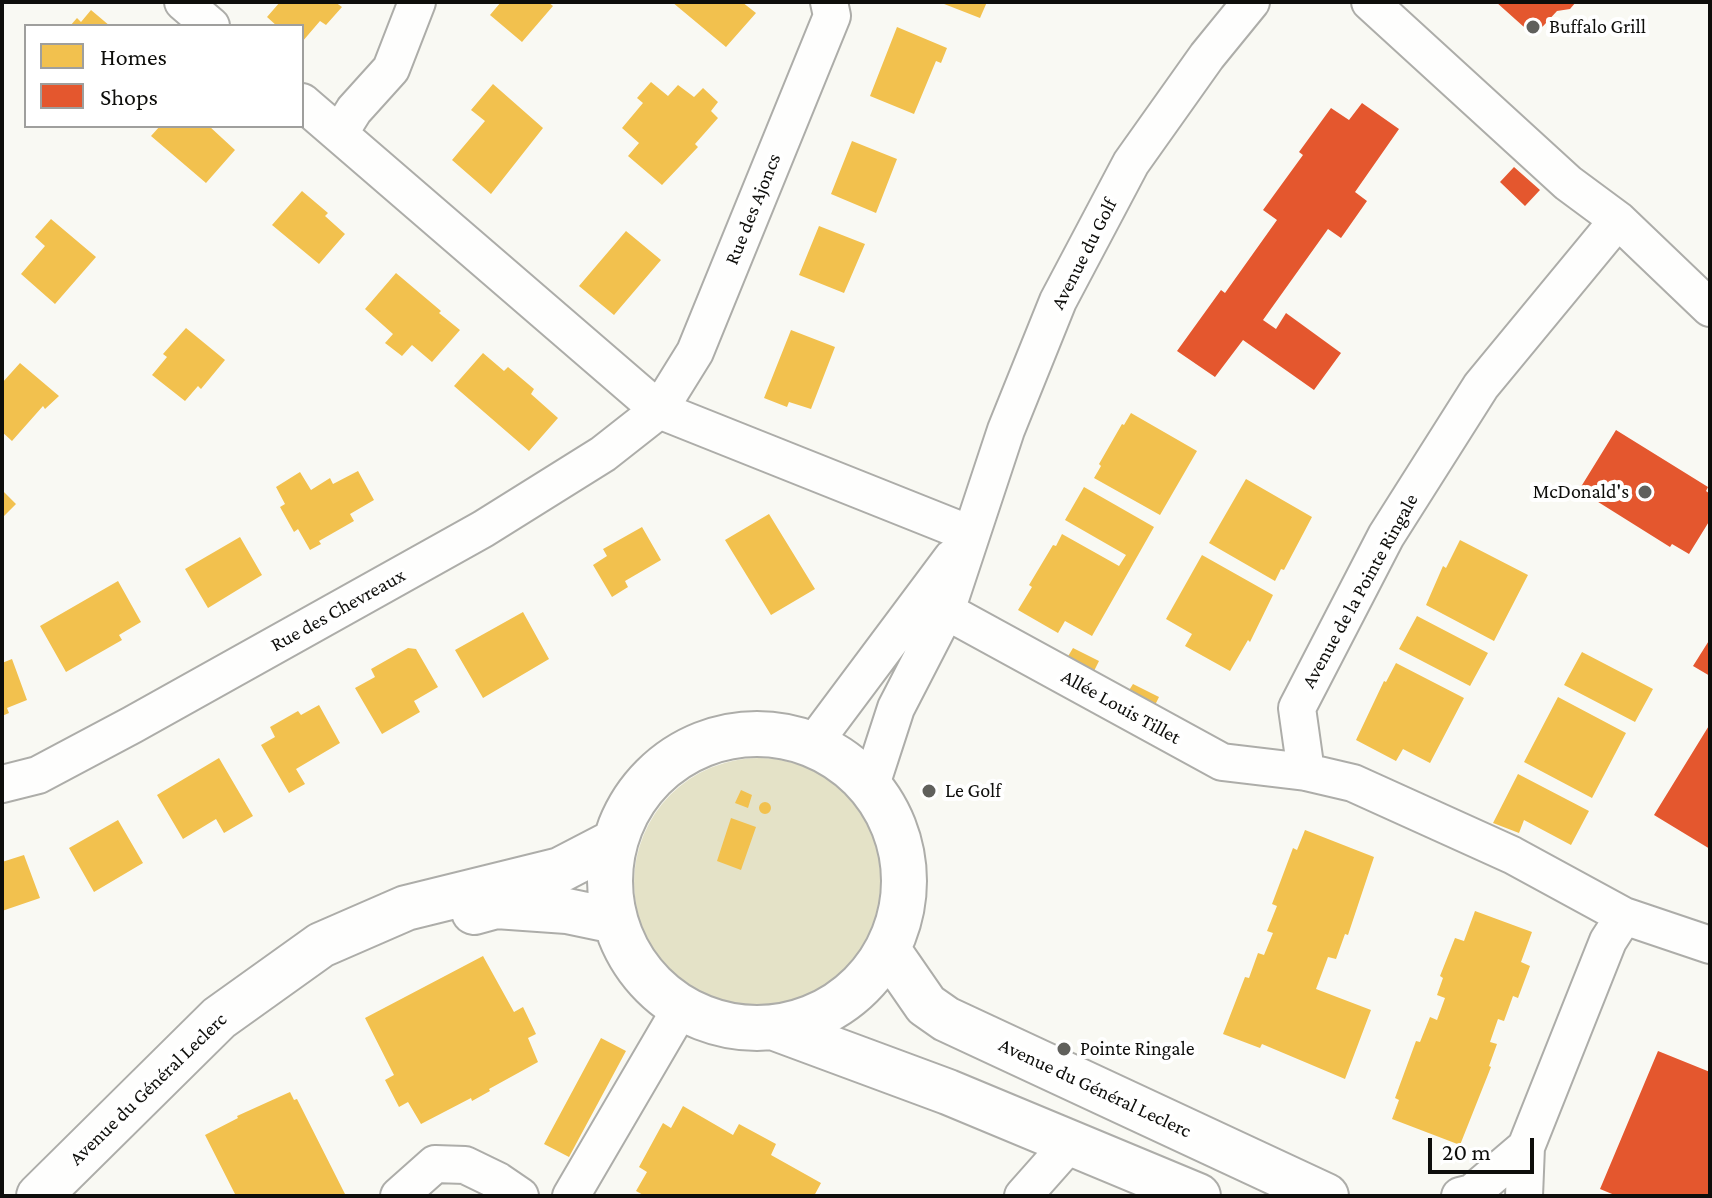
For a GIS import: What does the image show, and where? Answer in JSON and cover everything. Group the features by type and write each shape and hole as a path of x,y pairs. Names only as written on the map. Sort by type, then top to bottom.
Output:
{"main road":[{"path":"765,733 813,744 844,761 871,785 899,837 905,896 888,950 862,987 810,1020 778,1029 737,1028 681,1008 648,980 615,921 610,885 612,843 640,790 674,758 717,738 765,733"},
{"name":"Avenue du Général Leclerc","path":"39,1196 219,1018 321,945 406,908 560,870 612,843"},
{"name":"Avenue du Général Leclerc","path":"69,1196 234,1034 331,964 416,929 496,906 567,911 615,921"},
{"name":"Avenue du Général Leclerc","path":"888,950 926,1005 946,1019 1326,1196"},
{"path":"778,1029 948,1092 1198,1196"}],"street":[{"path":"183,2 209,24"},
{"path":"339,134 354,110 391,69 417,2"},
{"name":"Rue des Ajoncs","path":"659,410 695,352 832,16 829,2"},
{"name":"Avenue du Golf","path":"871,785 896,708 946,611 1006,430 1058,301 1131,163 1207,56 1251,2"},
{"path":"1370,2 1568,183 1618,220 1710,308"},
{"path":"304,104 659,410 970,534 813,744"},
{"name":"Avenue de la Pointe Ringale","path":"1306,772 1297,708 1386,536 1481,386 1618,220"},
{"name":"Rue des Chevreaux","path":"2,784 38,775 483,529 603,454 659,410"},
{"name":"Allée Louis Tillet","path":"946,611 1222,762 1306,772"},
{"path":"1306,772 1353,783 1497,848 1624,916 1710,945"},
{"path":"1524,1196 1526,1147 1608,941 1624,916"},
{"path":"571,1196 681,1008"},
{"path":"1023,1196 1070,1143"},
{"path":"1460,1196 1472,1193 1526,1147"},
{"path":"399,1196 435,1164 465,1165 520,1196"}],"shaded area":[{"path":"759,758 795,763 818,773 838,786 856,804 879,847 884,883 879,919 869,942 856,962 838,980 795,1003 759,1008 723,1003 700,993 680,980 662,962 639,919 634,883 639,847 649,824 662,804 680,786 723,763"}],"building: Homes":[{"path":"280,2 335,2 342,7 326,25 320,21 304,40 304,24 275,24 267,17"},
{"path":"501,2 548,2 553,6 522,42 490,15"},
{"path":"672,2 742,2 756,13 726,47"},
{"path":"939,2 987,2 980,18"},
{"path":"91,10 108,24 72,24 77,18 81,22"},
{"path":"897,27 947,48 941,63 936,61 914,114 870,96"},
{"path":"651,82 668,96 678,85 694,97 703,88 718,102 711,111 718,118 695,144 698,147 662,185 628,156 639,143 622,128 643,103 637,98"},
{"path":"493,84 543,128 491,194 452,160 485,121 471,110"},
{"path":"158,128 211,128 235,150 206,183 151,136"},
{"path":"852,141 897,159 876,213 831,194"},
{"path":"302,191 328,213 325,216 345,234 319,264 272,225"},
{"path":"51,219 96,257 55,304 21,274 45,246 35,237"},
{"path":"819,226 865,244 844,293 799,275"},
{"path":"626,231 661,260 614,315 579,286"},
{"path":"396,273 460,330 432,362 412,345 402,356 385,343 393,334 365,309"},
{"path":"186,328 225,360 201,389 198,386 185,401 152,375 167,357 163,354"},
{"path":"791,330 835,347 811,409 789,402 787,407 764,398"},
{"path":"483,353 504,371 508,367 534,389 531,394 558,418 529,451 454,386"},
{"path":"20,363 59,396 45,409 43,406 12,441 2,432 2,383"},
{"path":"1131,413 1197,451 1160,515 1094,478 1101,466 1099,464"},
{"path":"358,471 374,500 350,514 354,521 319,541 321,544 310,550 298,529 294,532 280,507 285,504 276,487 300,472 311,490 330,478 333,484"},
{"path":"1246,479 1312,517 1275,581 1209,543"},
{"path":"1084,487 1154,527 1092,636 1065,621 1058,633 1018,610 1032,587 1029,585 1062,534 1119,566 1126,555 1065,520"},
{"path":"2,490 16,504 2,518"},
{"path":"769,514 815,589 771,615 725,540"},
{"path":"642,527 661,560 625,581 628,587 612,597 593,565 607,556 603,549"},
{"path":"240,537 262,575 208,608 185,569"},
{"path":"1460,540 1528,575 1494,641 1426,605 1443,566 1446,568"},
{"path":"1202,555 1273,595 1250,642 1248,640 1230,671 1185,646 1192,634 1166,619"},
{"path":"118,581 141,622 119,635 122,640 66,672 40,626"},
{"path":"523,612 549,659 483,698 455,650"},
{"path":"1417,616 1488,653 1470,686 1399,649"},
{"path":"408,648 416,649 438,687 414,701 420,712 382,734 355,688 375,677 371,669"},
{"path":"1073,648 1099,661 1091,677 1064,663"},
{"path":"1582,652 1653,689 1635,722 1564,685"},
{"path":"12,659 27,700 7,708 9,713 2,716 2,663"},
{"path":"1396,663 1464,698 1430,763 1403,749 1396,761 1356,740"},
{"path":"1133,684 1159,697 1153,709 1126,695"},
{"path":"1558,697 1626,733 1592,798 1524,762"},
{"path":"319,705 340,743 296,769 305,784 289,793 261,745 275,737 270,727 298,711 301,715"},
{"path":"219,758 253,816 224,833 216,819 183,839 157,795"},
{"path":"1518,774 1589,811 1571,845 1524,820 1519,833 1493,823"},
{"path":"741,790 752,795 748,808 735,803"},
{"path":"765,802 771,808 765,814 759,808"},
{"path":"731,818 756,827 741,870 717,861"},
{"path":"118,820 143,863 94,892 69,848"},
{"path":"1305,830 1374,857 1348,935 1345,934 1336,959 1328,957 1316,989 1371,1010 1345,1079 1262,1044 1260,1048 1223,1034 1245,977 1249,978 1258,953 1264,955 1273,933 1267,931 1277,906 1272,904 1293,848 1297,850"},
{"path":"24,855 40,898 2,911 2,862"},
{"path":"1475,911 1532,932 1521,962 1530,966 1518,998 1513,996 1504,1021 1498,1019 1490,1042 1497,1044 1491,1067 1460,1145 1392,1119 1399,1100 1395,1098 1416,1041 1420,1042 1430,1017 1437,1020 1445,998 1437,995 1443,978 1440,976 1455,938 1464,941"},
{"path":"483,956 514,1012 523,1007 536,1034 528,1038 538,1062 472,1101 471,1098 421,1124 408,1102 399,1107 385,1080 394,1075 365,1018"},
{"path":"601,1038 626,1051 569,1157 544,1144"},
{"path":"290,1092 294,1100 297,1099 346,1196 236,1196 205,1135 237,1116"},
{"path":"683,1106 733,1135 739,1124 776,1144 771,1155 821,1183 814,1196 645,1196 636,1191 647,1172 639,1167 663,1123 671,1128"}],"building: Shops":[{"name":"Buffalo Grill","path":"1496,2 1576,2 1570,9 1557,11 1534,36"},
{"path":"1362,103 1399,129 1355,192 1367,201 1341,238 1328,229 1263,320 1276,329 1286,313 1341,353 1314,390 1243,340 1215,377 1177,351 1221,290 1225,293 1277,220 1263,210 1303,155 1299,152 1331,108 1349,120"},
{"path":"1514,167 1540,190 1525,206 1500,182"},
{"name":"McDonald's","path":"1616,430 1708,487 1710,520 1689,554 1672,544 1670,547 1579,490"},
{"path":"1710,639 1710,676 1693,666"},
{"path":"1710,724 1710,849 1654,815"},
{"path":"1658,1051 1710,1072 1710,1196 1617,1196 1600,1189"}],"place":[{"name":"Buffalo Grill","path":"1533,27"},
{"name":"McDonald's","path":"1645,492"},
{"name":"Le Golf","path":"929,791"},
{"name":"Pointe Ringale","path":"1064,1049"}]}
